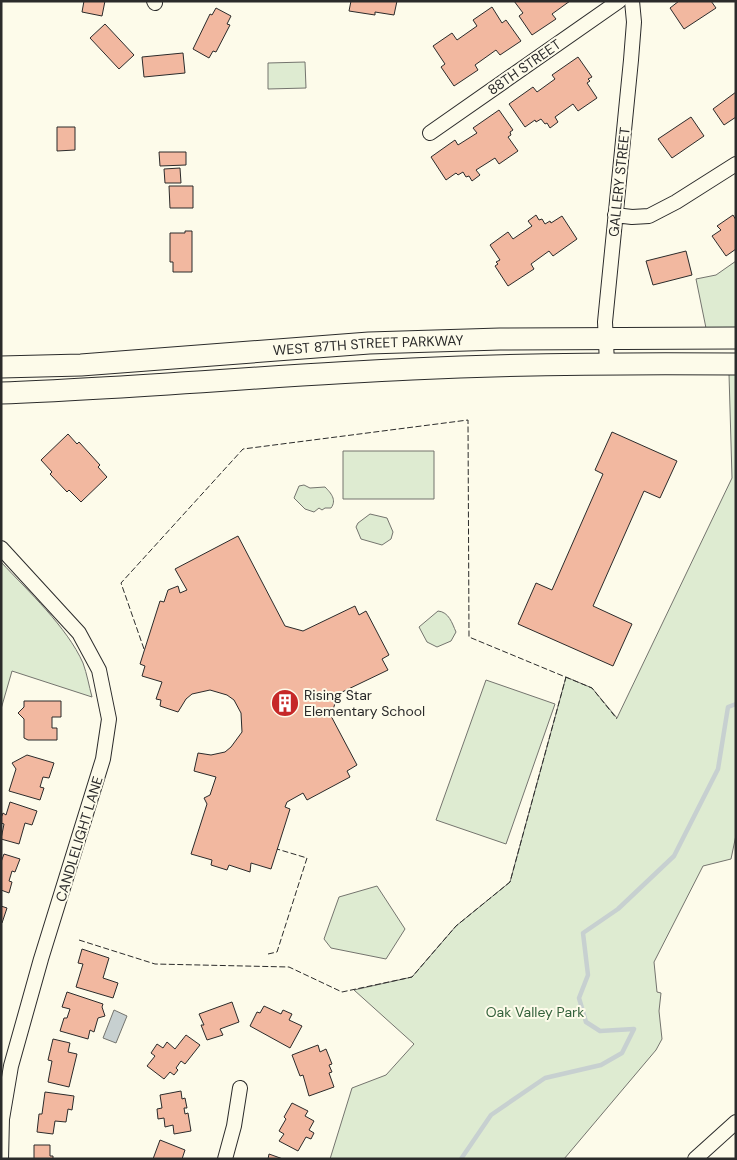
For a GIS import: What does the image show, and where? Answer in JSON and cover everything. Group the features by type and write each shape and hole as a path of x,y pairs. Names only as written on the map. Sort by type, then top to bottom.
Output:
{"main road":[{"name":"WEST 87TH STREET PARKWAY","path":"1,367 81,365 369,343 606,337 736,338"},
{"name":"WEST 87TH STREET PARKWAY","path":"1,393 83,390 411,369 607,363 736,364"}],"street":[{"name":"88TH STREET","path":"430,133 619,1"},
{"name":"GALLERY STREET","path":"607,363 605,322 631,60 634,22 632,1"},
{"path":"615,215 649,216 676,202 736,164"},
{"name":"CANDLELIGHT LANE","path":"1,548 79,634 99,670 109,719 104,759 41,959 11,1066 2,1119 2,1159"},
{"path":"225,1159 234,1126 240,1088"},
{"path":"695,1159 736,1122"}],"green space":[{"path":"305,62 306,88 268,89 268,63"},
{"path":"736,261 736,328 706,328 696,279 716,275"},
{"name":"Oak Valley Park","path":"729,374 736,374 736,835 731,859 703,866 654,962 657,992 661,993 659,1011 662,1039 656,1050 564,1159 330,1159 352,1088 386,1075 414,1044 354,990 412,977 456,926 510,882 566,677 592,688 617,718 732,478"},
{"path":"343,451 434,451 434,499 343,499"},
{"path":"304,485 310,488 325,487 333,499 331,508 322,510 319,508 314,512 305,509 294,498 299,486"},
{"path":"370,514 387,518 393,532 391,539 382,545 361,539 356,527 358,523"},
{"path":"1,562 46,610 67,636 83,663 92,697 12,671 1,709"},
{"path":"438,611 445,613 456,632 451,641 437,647 427,642 419,627"},
{"path":"486,680 555,704 506,844 436,820"},
{"path":"377,886 405,929 386,959 331,948 324,939 339,897"}],"shaded area":[{"path":"114,1010 127,1016 116,1043 103,1038"}],"building":[{"path":"84,1 105,1 102,16 82,12"},
{"path":"351,1 397,1 394,15 375,12 375,15 349,11"},
{"path":"514,1 570,1 552,14 556,19 532,35 519,16 523,13"},
{"path":"679,1 711,1 716,8 684,29 670,8"},
{"path":"492,7 502,23 506,20 521,41 500,55 496,50 475,65 478,70 454,86 441,67 445,64 433,46 452,33 457,40 477,26 473,20"},
{"path":"216,8 231,16 227,24 230,25 216,52 213,51 209,58 193,49 210,14 212,15"},
{"path":"105,24 134,55 119,69 90,38"},
{"path":"183,53 185,73 144,77 142,57"},
{"path":"578,57 592,77 588,79 590,81 587,83 597,98 578,111 573,104 555,117 558,122 550,128 541,119 536,122 535,120 525,127 509,104 533,87 537,92 555,79 552,75"},
{"path":"736,92 736,117 724,125 713,109"},
{"path":"499,110 513,130 508,137 518,151 499,164 495,158 476,170 480,175 472,181 463,172 458,175 456,173 446,180 431,157 455,140 458,145 477,133 473,128"},
{"path":"691,117 704,136 672,158 658,139"},
{"path":"57,127 75,127 75,150 57,151"},
{"path":"159,152 186,152 186,165 160,166"},
{"path":"180,168 181,183 165,183 164,169"},
{"path":"169,186 193,186 193,208 170,208"},
{"path":"536,215 545,224 550,221 551,223 562,216 577,239 553,256 549,251 531,264 534,269 508,286 495,266 498,264 496,262 500,260 490,245 508,232 513,239 532,226 528,221"},
{"path":"733,215 736,220 736,249 726,256 712,236 721,230 717,226"},
{"path":"185,231 192,231 192,272 173,272 173,262 170,262 170,233 185,233"},
{"path":"686,251 692,275 653,285 646,261"},
{"path":"612,432 677,461 660,498 644,491 593,606 632,624 613,666 518,624 536,583 552,590 603,474 595,470"},
{"path":"68,434 77,444 79,442 100,465 98,467 107,477 81,502 69,490 67,492 50,474 52,472 41,460"},
{"name":"Rising Star Elementary School","path":"238,536 285,626 303,631 355,606 359,615 366,611 389,655 382,659 388,670 338,694 331,716 357,765 347,771 350,777 307,800 303,793 287,802 285,807 290,809 271,869 251,863 250,872 229,865 227,870 211,865 212,860 191,854 207,804 204,798 210,795 216,777 194,771 198,753 211,755 225,752 231,747 242,732 241,713 234,700 227,695 210,690 192,694 186,699 178,712 160,706 161,700 156,699 162,682 142,676 145,666 140,664 160,601 164,602 168,590 178,586 180,593 187,590 175,569"},
{"path":"24,701 61,701 61,717 52,717 52,728 57,728 57,740 28,740 24,738 24,719 18,713 24,707"},
{"path":"27,755 54,763 49,778 43,777 40,787 44,788 40,800 9,791 16,769 12,763"},
{"path":"10,802 37,811 32,825 25,823 19,844 1,839 4,824 1,823 1,818 3,813 6,815"},
{"path":"4,854 20,859 15,872 12,871 9,881 12,882 9,893 1,890 1,862"},
{"path":"1,906 7,908 2,923 1,922"},
{"path":"82,949 109,958 103,978 118,983 113,998 76,987 83,964 78,963"},
{"path":"67,992 103,1004 105,1016 98,1018 94,1032 90,1030 88,1039 60,1031 64,1018 67,1018 70,1009 62,1007"},
{"path":"232,1002 239,1022 220,1029 223,1035 207,1040 201,1025 204,1025 199,1014"},
{"path":"264,1006 281,1014 283,1010 292,1014 289,1020 302,1026 290,1048 250,1026 257,1012 260,1013"},
{"path":"186,1035 200,1045 185,1064 181,1061 174,1075 170,1072 164,1079 147,1066 155,1056 151,1053 157,1044 163,1048 167,1042 175,1049"},
{"path":"53,1039 70,1043 68,1052 77,1054 69,1087 48,1082 52,1061 48,1060"},
{"path":"318,1045 320,1052 326,1049 332,1064 329,1065 332,1072 329,1073 334,1087 309,1096 303,1075 300,1076 292,1055"},
{"path":"181,1091 182,1099 185,1098 187,1108 184,1108 185,1114 188,1113 191,1131 174,1134 173,1125 165,1127 164,1118 158,1119 157,1109 162,1108 160,1095"},
{"path":"45,1092 74,1096 72,1110 68,1109 66,1122 55,1121 53,1134 37,1132 39,1114 42,1114"},
{"path":"292,1103 308,1111 305,1116 314,1121 309,1130 314,1133 311,1139 306,1137 298,1151 279,1141 284,1134 279,1131"},
{"path":"160,1140 185,1150 182,1159 153,1159"},
{"path":"34,1145 50,1145 50,1156 53,1156 53,1159 34,1159"},
{"path":"269,1154 283,1159 268,1159"}],"waterway":[{"path":"461,1159 491,1115 545,1078 601,1065 622,1053 634,1029 600,1031 586,1022 579,998 588,975 583,933 618,909 674,856 718,769 728,707 736,704"}],"fence":[{"path":"144,649 121,583 243,449 468,420 469,637 592,688 617,719"},
{"path":"79,940 155,964 289,967 342,992 412,977 456,926 510,882 566,677"},
{"path":"268,954 277,952 307,858 277,849"}],"place":[{"name":"Rising Star Elementary School","path":"285,703"}]}
